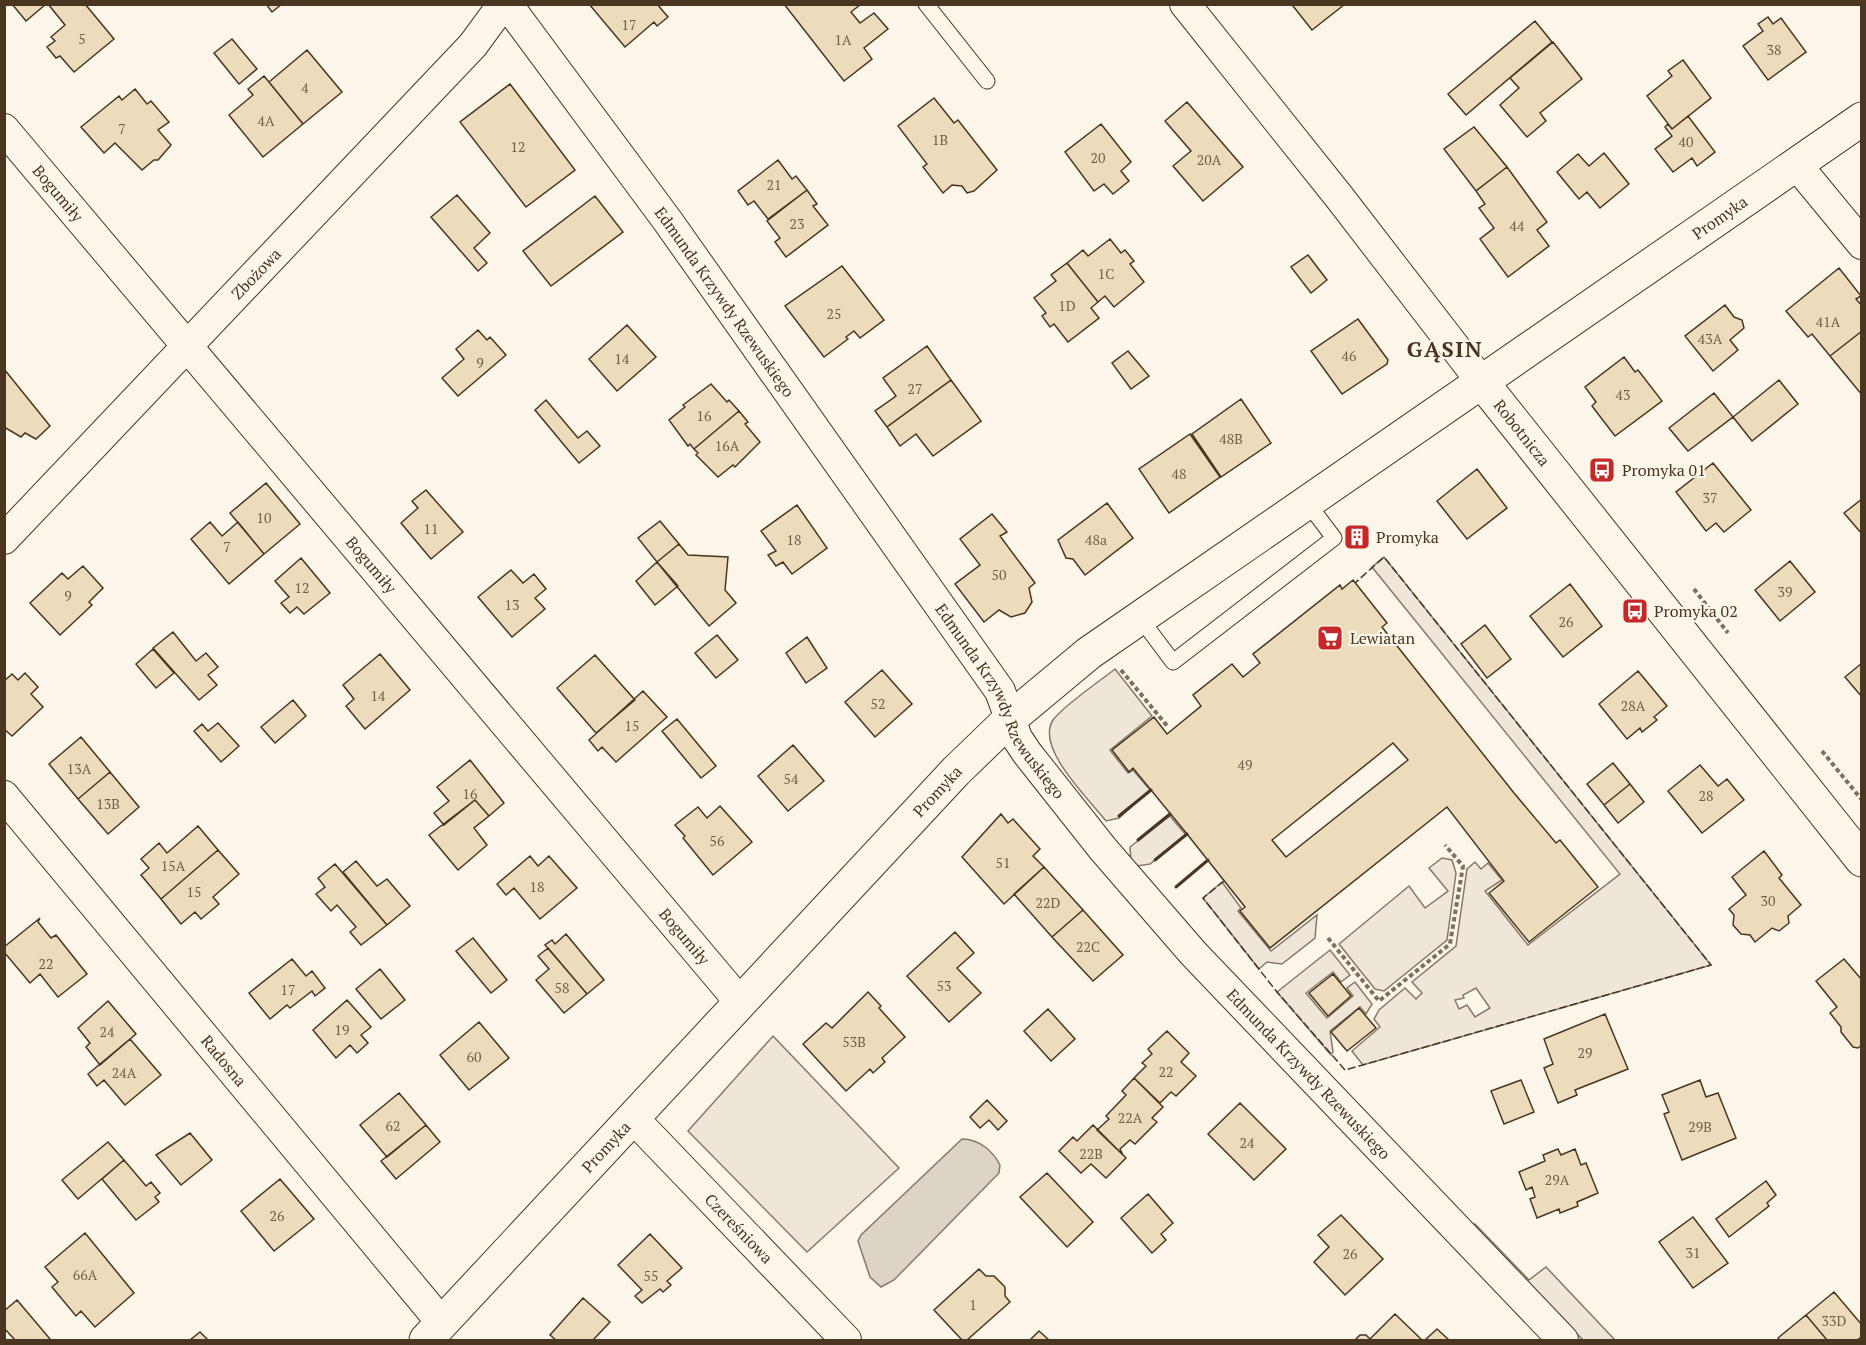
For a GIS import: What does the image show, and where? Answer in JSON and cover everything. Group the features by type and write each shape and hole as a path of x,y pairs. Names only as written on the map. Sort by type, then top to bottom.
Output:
{"street":[{"name":"Zbożowa","path":"4,539 473,45 505,4"},
{"name":"Edmunda Krzywdy Rzewuskiego","path":"505,4 667,220 994,682 1027,753 1103,849 1193,953 1563,1341"},
{"name":"Robotnicza","path":"1185,4 1862,860"},
{"name":"Promyka","path":"434,1332 956,771 1011,718 1089,653 1862,119"},
{"name":"Bogumiły","path":"4,129 740,1002"},
{"path":"1796,164 1862,244"},
{"name":"Radosna","path":"4,796 434,1332"},
{"name":"Czereśniowa","path":"633,1118 846,1341"}],"lane":[{"path":"926,4 987,81"},
{"path":"1140,618 1173,662 1334,538 1306,501"}],"path":[{"path":"1115,662 1168,727"},
{"path":"1328,939 1378,1001 1450,944 1463,866 1445,845"}],"shaded area":[{"path":"1384,557 1711,965 1363,1065 1352,1051 1380,1027 1374,1019 1379,1010 1405,988 1416,999 1422,993 1412,982 1456,946 1467,869 1475,862 1481,869 1488,863 1502,880 1485,891 1528,945 1620,874 1372,567","holes":["1476,988 1490,1008 1475,1017 1467,1005 1459,1009 1455,1000 1464,998 1463,995"]},
{"path":"1115,669 1152,716 1110,750 1128,773 1133,770 1150,790 1119,818 1106,821 1066,773 1051,744 1049,731 1058,714"},
{"path":"1170,816 1186,835 1150,864 1137,866 1131,860 1130,847"},
{"path":"1442,858 1452,860 1456,873 1447,940 1384,991 1375,989 1339,944 1409,886 1425,908 1448,891 1429,868"},
{"path":"1222,882 1241,908 1238,911 1271,951 1317,915 1315,938 1282,964 1267,962 1259,969 1203,898"},
{"path":"1330,950 1350,975 1341,982 1333,972 1306,993 1327,1018 1353,996 1347,988 1355,982 1372,1004 1366,1014 1360,1007 1330,1031 1333,1052 1331,1055 1277,992"},
{"path":"773,1036 899,1168 807,1252 688,1131"},
{"path":"962,1139 974,1141 989,1151 1000,1165 999,1173 894,1280 881,1287 870,1277 858,1241 861,1235"},
{"path":"1475,1224 1529,1280 1546,1267 1615,1340 1583,1340 1471,1225"}],"building":[{"path":"12,4 46,4 26,21"},
{"path":"48,4 85,4 114,39 74,72 60,56 56,58 47,47 55,41 51,37 65,25"},
{"path":"266,4 282,4 272,12"},
{"path":"589,4 657,4 668,17 657,26 654,22 625,47"},
{"path":"784,4 861,4 851,12 860,23 874,13 888,29 864,48 872,59 844,81"},
{"path":"1295,4 1345,4 1312,30 1293,6"},
{"path":"1768,17 1773,24 1781,18 1806,52 1768,80 1743,46 1763,31 1758,24"},
{"path":"1535,21 1552,42 1466,115 1448,94"},
{"path":"232,39 257,69 239,84 214,53"},
{"path":"1553,42 1582,79 1540,113 1546,121 1527,137 1500,105 1519,88 1510,78"},
{"path":"307,50 342,92 303,124 269,82"},
{"path":"1683,60 1711,98 1672,129 1647,96 1672,76 1668,71"},
{"path":"264,76 303,124 263,157 229,115 253,95 248,89"},
{"path":"510,84 575,170 526,207 460,122"},
{"path":"135,89 147,104 151,101 169,122 158,130 171,145 158,160 154,160 142,170 115,143 104,153 81,127 119,96 122,100"},
{"path":"934,98 954,123 958,120 997,170 974,191 967,193 962,186 952,185 943,193 923,167 927,164 898,126"},
{"path":"1187,102 1243,167 1203,201 1173,166 1191,151 1165,121"},
{"path":"1688,116 1715,152 1697,166 1692,158 1673,172 1655,149 1672,136 1665,127 1668,124 1672,129"},
{"path":"1101,124 1131,162 1121,171 1129,181 1113,194 1104,184 1094,191 1065,152"},
{"path":"1474,127 1507,167 1476,191 1444,149"},
{"path":"1604,153 1629,184 1600,208 1587,192 1579,199 1557,172 1578,154 1589,166"},
{"path":"778,160 792,179 796,176 807,190 768,219 754,201 748,205 738,191"},
{"path":"1507,167 1547,222 1537,230 1549,246 1508,277 1480,239 1494,228 1479,208 1485,204 1476,191"},
{"path":"807,190 817,204 813,206 828,225 786,257 775,242 780,238 767,221"},
{"path":"457,195 490,233 474,248 487,263 478,271 431,217"},
{"path":"595,196 623,232 551,286 523,251"},
{"path":"1110,239 1121,253 1125,250 1134,261 1130,264 1144,282 1114,307 1105,296 1098,302 1067,263 1083,250 1088,256"},
{"path":"1308,255 1327,280 1311,293 1291,267"},
{"path":"1067,263 1098,302 1091,308 1099,318 1068,342 1054,324 1050,327 1042,316 1046,313 1034,298 1056,281 1051,275"},
{"path":"842,266 884,320 860,338 854,331 846,337 848,339 824,357 785,306"},
{"path":"1839,268 1861,296 1856,299 1862,306 1862,331 1830,356 1812,334 1808,337 1786,311"},
{"path":"1725,305 1734,317 1742,320 1744,328 1730,340 1738,350 1713,371 1685,336"},
{"path":"1358,319 1388,360 1387,364 1342,394 1311,351"},
{"path":"627,325 656,357 617,391 589,359"},
{"path":"478,330 487,340 490,337 506,355 458,396 442,378 464,359 456,349"},
{"path":"1862,331 1862,395 1830,356"},
{"path":"927,346 951,380 887,427 875,411 896,396 883,378"},
{"path":"1128,351 1149,376 1131,389 1112,363"},
{"path":"1624,357 1635,372 1638,370 1662,401 1615,436 1592,406 1596,402 1585,387"},
{"path":"4,369 50,426 36,439 25,433 21,437 4,427"},
{"path":"951,380 981,421 933,456 916,434 900,446 887,427"},
{"path":"1779,380 1798,404 1752,441 1733,417"},
{"path":"711,384 727,402 729,400 739,411 694,449 690,444 688,446 669,420 685,407 683,405"},
{"path":"1714,393 1733,417 1688,451 1669,428"},
{"path":"1241,399 1271,443 1221,477 1192,434"},
{"path":"546,400 578,438 587,431 600,446 579,463 535,410"},
{"path":"739,411 748,422 745,424 760,442 735,467 733,465 718,477 696,455 698,453 694,449"},
{"path":"1190,434 1220,477 1169,513 1139,469"},
{"path":"1713,463 1751,510 1724,532 1716,523 1706,531 1676,492"},
{"path":"1477,469 1507,508 1467,539 1437,501"},
{"path":"266,483 300,524 264,554 230,513"},
{"path":"426,490 463,532 431,559 401,523 418,508 412,501"},
{"path":"1862,499 1862,534 1844,513"},
{"path":"1107,503 1133,538 1085,575 1073,559 1066,558 1058,540"},
{"path":"797,505 827,548 792,574 783,562 776,566 768,555 776,551 761,531"},
{"path":"992,514 1007,532 1000,536 1035,583 1029,588 1032,602 1025,613 1011,617 999,610 984,622 955,584 980,565 960,539"},
{"path":"660,521 679,544 657,562 638,538"},
{"path":"210,522 222,536 238,522 264,554 229,584 191,539"},
{"name":"Promyka","path":"1358,526 1368,539 1357,548 1347,535"},
{"path":"679,544 688,555 728,557 725,590 736,603 709,626 657,562"},
{"path":"301,558 330,593 304,614 297,607 290,613 281,603 289,597 275,581"},
{"path":"1790,561 1815,592 1780,621 1755,590"},
{"path":"657,562 678,586 655,605 636,581"},
{"path":"83,566 103,588 89,602 92,605 60,635 30,603 62,573 68,579"},
{"path":"511,570 523,583 534,574 546,589 535,598 545,609 512,637 478,597"},
{"path":"1353,580 1387,623 1382,627 1514,793 1556,843 1560,840 1598,887 1529,942 1489,893 1504,881 1447,807 1270,948 1240,911 1245,907 1187,834 1133,768 1129,772 1112,750 1154,717 1167,734 1201,706 1193,695 1232,664 1243,677 1260,663 1253,654 1340,585 1342,589","holes":["1393,743 1408,760 1286,857 1272,840"]},
{"path":"1570,584 1602,626 1563,657 1530,616"},
{"path":"1485,625 1511,659 1487,678 1461,644"},
{"path":"173,632 196,661 206,653 218,667 208,675 217,685 199,700 153,648"},
{"path":"717,635 738,660 716,678 695,653"},
{"path":"807,637 827,668 806,683 786,653"},
{"path":"153,649 174,673 156,688 136,664"},
{"path":"380,654 410,690 365,729 346,706 354,699 343,685"},
{"path":"595,655 635,700 596,733 557,688"},
{"path":"1862,663 1862,697 1845,677"},
{"path":"882,670 912,704 875,737 845,702"},
{"path":"1638,671 1667,706 1654,717 1657,720 1642,732 1640,728 1627,739 1599,704"},
{"path":"25,673 38,687 31,694 43,707 12,736 4,729 4,681 12,674 18,680"},
{"path":"643,691 667,717 616,762 602,747 598,751 589,740"},
{"path":"293,700 306,716 275,743 261,727"},
{"path":"677,719 716,766 701,778 662,731"},
{"path":"218,723 239,746 221,762 194,731 202,724 208,731"},
{"path":"81,737 110,772 78,799 49,764"},
{"path":"793,745 824,781 788,811 758,776"},
{"path":"470,760 504,803 489,816 475,800 444,825 434,813 449,801 437,787"},
{"path":"1613,763 1630,784 1604,805 1587,784"},
{"path":"1700,765 1718,786 1727,779 1744,800 1702,833 1668,791"},
{"path":"110,772 139,807 108,834 78,799"},
{"path":"1630,784 1644,802 1618,823 1604,805"},
{"path":"475,800 489,816 474,828 487,845 458,870 429,835"},
{"path":"720,806 752,842 713,875 675,825 698,807 707,818"},
{"path":"1001,814 1008,823 1013,819 1040,849 1033,856 1044,867 1004,904 962,857"},
{"path":"198,826 218,850 161,899 141,875 149,868 141,859 159,843 167,853"},
{"path":"218,850 239,874 213,897 219,904 201,919 195,912 181,924 161,899"},
{"path":"1764,851 1782,875 1779,878 1801,905 1788,916 1789,923 1779,931 1772,928 1755,942 1750,935 1741,934 1733,925 1734,915 1729,909 1746,895 1732,877"},
{"path":"530,856 538,866 549,856 577,888 540,919 514,888 506,895 497,884"},
{"path":"356,861 377,886 387,879 410,906 387,925 343,872"},
{"path":"335,864 387,925 361,945 350,932 356,927 337,905 331,911 316,894 325,887 318,878"},
{"path":"1044,867 1083,910 1052,937 1014,894"},
{"path":"1083,910 1123,955 1093,981 1052,937"},
{"path":"40,918 38,922 51,938 56,935 87,974 58,997 40,974 30,983 4,952 4,947"},
{"path":"955,932 974,953 957,968 981,993 949,1022 907,976"},
{"path":"566,934 604,980 587,994 545,945 552,940 555,944"},
{"path":"473,938 507,980 491,993 456,951"},
{"path":"548,948 587,994 564,1013 536,980 549,969 538,956"},
{"path":"292,959 306,976 312,971 325,988 315,996 312,991 290,1008 287,1005 270,1019 249,993"},
{"path":"1844,959 1862,980 1862,1045 1858,1048 1853,1047 1841,1032 1841,1027 1830,1013 1837,1007 1816,981"},
{"path":"380,969 405,1000 381,1019 356,989"},
{"path":"1333,974 1351,996 1328,1016 1309,993"},
{"path":"868,992 905,1037 882,1058 885,1062 873,1073 870,1069 846,1091 803,1044 826,1023 832,1028"},
{"path":"347,1000 371,1027 361,1035 368,1043 357,1053 350,1045 336,1058 313,1030"},
{"path":"108,1001 136,1034 100,1065 86,1047 90,1043 78,1028"},
{"path":"1359,1008 1376,1028 1347,1051 1331,1032"},
{"path":"1048,1009 1075,1039 1051,1061 1024,1031"},
{"path":"1605,1014 1628,1069 1575,1090 1577,1095 1558,1103 1544,1068 1553,1064 1544,1039"},
{"path":"479,1022 509,1058 469,1090 440,1055"},
{"path":"1167,1031 1189,1053 1181,1062 1196,1076 1176,1096 1171,1092 1160,1103 1134,1078 1146,1066 1142,1063 1152,1054 1148,1049"},
{"path":"130,1039 161,1075 125,1105 104,1080 97,1086 88,1074"},
{"path":"1134,1078 1163,1107 1152,1118 1157,1122 1135,1144 1130,1140 1120,1149 1123,1155 1097,1130 1109,1119 1106,1116 1126,1095 1122,1091"},
{"path":"1521,1080 1534,1112 1504,1124 1491,1091"},
{"path":"1700,1080 1706,1097 1718,1093 1736,1138 1682,1160 1664,1114 1669,1112 1662,1095"},
{"path":"399,1093 426,1125 387,1157 360,1125"},
{"path":"987,1100 1007,1121 998,1130 989,1120 980,1128 970,1117"},
{"path":"1240,1103 1286,1149 1254,1180 1208,1134"},
{"path":"426,1125 440,1142 396,1179 381,1161"},
{"path":"1093,1125 1126,1158 1106,1178 1091,1164 1081,1173 1059,1151 1073,1137 1077,1141"},
{"path":"190,1133 212,1160 181,1185 156,1155"},
{"path":"108,1142 124,1160 78,1199 62,1180"},
{"path":"1558,1149 1561,1155 1575,1149 1581,1165 1586,1163 1598,1193 1577,1202 1578,1206 1560,1213 1559,1209 1537,1218 1530,1199 1535,1197 1532,1187 1526,1190 1519,1172 1545,1161 1543,1155"},
{"path":"124,1160 146,1186 151,1182 160,1193 155,1197 159,1202 136,1220 102,1179"},
{"path":"1047,1173 1093,1222 1067,1247 1020,1197"},
{"path":"280,1179 314,1219 274,1251 241,1211"},
{"path":"1766,1181 1776,1195 1767,1203 1769,1206 1729,1237 1716,1219"},
{"path":"1148,1194 1173,1223 1161,1234 1166,1240 1152,1253 1121,1218"},
{"path":"1341,1215 1383,1259 1345,1295 1314,1262 1329,1247 1318,1235"},
{"path":"1693,1217 1728,1263 1693,1288 1659,1242"},
{"path":"85,1233 134,1293 95,1327 81,1311 76,1316 52,1287 58,1282 45,1267"},
{"path":"650,1234 682,1268 667,1281 671,1285 663,1292 660,1289 642,1303 635,1296 642,1290 618,1265"},
{"path":"979,1269 986,1276 994,1276 1005,1287 1005,1296 1010,1302 967,1340 962,1340 934,1310"},
{"path":"1834,1292 1862,1325 1862,1337 1857,1340 1827,1340 1806,1315"},
{"path":"583,1298 610,1322 593,1340 556,1340 550,1335"},
{"path":"17,1300 50,1339 15,1340 4,1328 4,1311"},
{"path":"1395,1314 1422,1340 1355,1340 1360,1335 1366,1335 1370,1339"},
{"path":"1806,1315 1827,1340 1780,1340 1778,1338"},
{"path":"1437,1329 1449,1340 1425,1340"},
{"path":"1039,1331 1049,1340 1030,1340"},
{"path":"200,1332 208,1340 190,1340"}],"fence":[{"path":"1224,881 1203,898 1277,992 1345,1070 1711,965 1384,557 1355,583"}],"wall":[{"path":"1119,816 1151,790"},
{"path":"1138,840 1170,814"},
{"path":"1155,860 1187,834"},
{"path":"1176,887 1208,860"}],"place":[{"name":"Promyka 01","path":"1602,470"},
{"name":"Promyka","path":"1357,537"},
{"name":"Promyka 02","path":"1635,611"},
{"name":"Lewiatan","path":"1330,638"}],"district":[{"name":"GĄSIN","path":"1445,348"}]}
